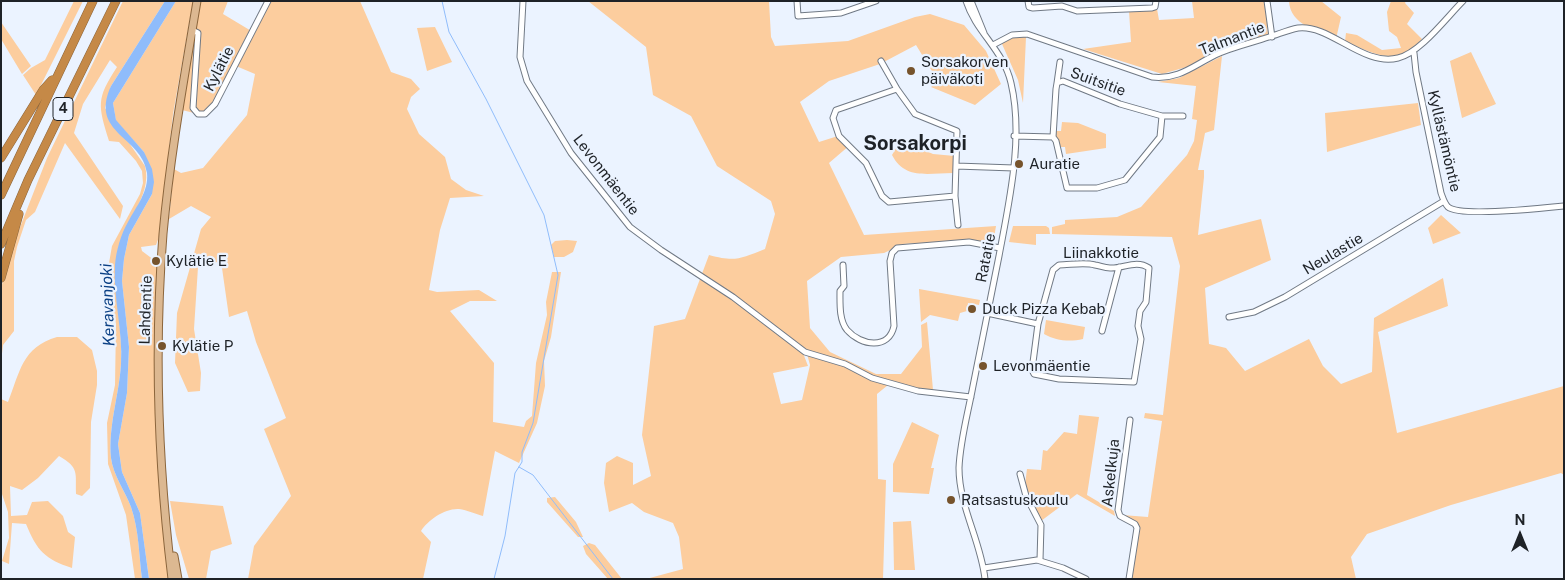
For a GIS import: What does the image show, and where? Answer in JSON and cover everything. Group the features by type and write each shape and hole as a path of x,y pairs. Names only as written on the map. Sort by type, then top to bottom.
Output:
{"highway":[{"name":"4","path":"1,195 93,1"},
{"name":"4","path":"1,244 28,180 116,1"},
{"path":"1,158 43,90 58,73"},
{"path":"1,278 28,180"}],"main road":[{"name":"Lahdentie","path":"172,579 163,476 158,370 163,244 176,123 197,1"},
{"name":"Lahdentie","path":"168,532 178,579"}],"street":[{"name":"Kylätie","path":"192,30 198,33 193,108 198,114 205,114 215,104 268,1"},
{"name":"Levonmäentie","path":"523,1 520,57 527,81 572,153 630,227 732,297 805,352 845,364 872,378 918,391 971,397"},
{"path":"797,1 798,16 841,13 876,1"},
{"name":"Ratatie","path":"966,1 976,24 1002,60 1011,82 1015,104 1014,168 960,455 962,497 984,568 985,579"},
{"name":"Ratatie","path":"971,1 984,33"},
{"path":"1028,1 1029,7 1033,8 1062,6 1077,11 1132,9 1155,4"},
{"path":"1268,1 1272,36"},
{"path":"1414,53 1462,1"},
{"name":"Talmantie","path":"993,45 1012,35 1027,34 1152,77 1162,78 1174,77 1215,55 1302,28 1318,32 1356,50 1382,58 1398,59 1414,53"},
{"name":"Kyllästämöntie","path":"1414,53 1416,72 1444,201 1454,210 1538,209 1564,206"},
{"path":"881,61 897,89 915,114 957,131 955,196 958,226"},
{"path":"1057,83 1060,62"},
{"name":"Suitsitie","path":"1053,137 1057,83 1063,81 1098,93 1110,101 1162,116 1183,116"},
{"path":"897,89 836,110 833,113 833,118 839,136 866,163 882,196 890,202 955,196"},
{"path":"1014,136 1053,137 1056,141 1067,188 1110,185 1125,180 1160,137 1162,116"},
{"path":"956,166 1014,168"},
{"name":"Neulastie","path":"1229,317 1254,312 1285,297 1444,201"},
{"path":"843,265 844,286 840,291 841,318 847,330 867,342 876,343 887,341 892,334 894,326 890,261 892,254 897,248 969,242 1000,248"},
{"name":"Liinakkotie","path":"1096,265 1102,268 1119,267 1122,265 1144,265 1148,268 1150,274 1146,302 1140,311 1138,326 1141,339 1134,382 1038,376 1032,370 1038,324 1055,267 1096,265"},
{"path":"1102,331 1119,267"},
{"path":"987,313 1038,324"},
{"name":"Askelkuja","path":"1129,579 1137,528 1135,524 1120,516 1118,510 1130,420"},
{"path":"1020,474 1026,496 1041,525 1040,560"},
{"path":"984,568 1040,560 1063,568 1079,578 1086,579"}],"shaded area":[{"path":"74,1 83,1 36,95 23,75 45,60"},
{"path":"123,1 165,1 111,86 105,108 145,166 146,177 145,189 124,234 117,258 116,284 121,337 121,364 110,446 114,471 134,516 142,579 135,579 126,515 108,464 107,423 115,385 116,324 111,298 109,263 112,246 140,194 143,183 142,171 136,161 119,142 109,141 105,129 101,110 102,95 117,67 110,60 83,104 74,133 123,206 120,219 65,143 35,212 26,220 17,247 14,261 14,331 3,345 1,362 1,289 8,258 47,158"},
{"path":"176,1 193,1 173,114 159,237 156,245 141,247 142,251 158,263 155,359 157,459 170,579 149,579 140,513 122,472 118,444 127,393 129,347 122,281 124,259 129,235 152,194 144,152 116,121 113,103"},
{"path":"200,1 228,1 223,14 253,32 209,111 198,114 182,110"},
{"path":"270,1 360,1 391,72 411,79 420,89 411,97 407,109 419,134 445,157 451,179 466,190 484,196 450,198 440,230 429,290 437,292 479,290 497,301 470,301 450,311 494,363 493,422 524,427 526,421 532,416 536,363 547,315 546,302 552,272 561,272 551,337 544,361 545,386 537,423 519,463 495,451 483,516 459,509 448,510 432,519 421,531 431,542 423,579 248,579 254,546 291,496 264,429 286,418 256,342 247,311 229,317 221,261 198,267 194,329 201,373 200,391 188,392 175,363 177,313 201,229 211,217 191,206 169,219 174,169 181,173 203,168 247,115 255,74 236,66"},
{"path":"588,1 769,1 771,37 775,46 848,41 915,17 930,14 964,25 986,51 1001,84 975,105 931,87 938,81 916,45 880,64 829,81 800,102 819,142 838,136 850,145 829,163 864,235 996,226 993,244 971,240 903,244 884,253 841,257 807,281 810,328 830,352 876,374 901,374 922,347 921,325 927,322 933,390 918,390 872,377 845,363 803,353 808,366 773,373 781,404 802,400 810,365 807,354 845,365 888,385 877,394 878,479 886,480 883,579 646,579 683,569 679,537 673,523 644,512 632,503 609,512 604,483 606,463 617,456 633,463 633,485 651,476 642,435 654,326 685,319 709,255 732,259 765,249 775,214 771,201 717,166 691,116 653,95 646,47"},
{"path":"1192,1 1265,1 1268,34 1215,51 1190,66 1162,74 1083,49 1131,42 1129,11 1157,9 1159,20 1194,18"},
{"path":"1289,1 1321,1 1341,17 1336,39 1306,26 1294,16"},
{"path":"1391,1 1406,1 1405,3 1414,13 1407,24 1422,39 1413,48 1394,56 1385,56 1345,41 1346,33 1357,35 1382,50 1401,48 1397,37 1389,31 1387,12"},
{"path":"1,22 31,66 22,74 1,39"},
{"path":"435,27 452,62 427,71 417,28"},
{"path":"1010,37 1026,37 1023,103 1018,80 1002,44"},
{"path":"1471,52 1496,104 1462,118 1450,61"},
{"path":"1222,56 1214,130 1205,133 1198,170 1204,170 1204,177 1198,235 1261,219 1271,260 1205,288 1209,344 1226,348 1245,371 1309,339 1323,366 1341,384 1372,372 1374,318 1443,278 1448,306 1378,332 1397,433 1564,386 1564,475 1561,473 1451,505 1367,534 1351,557 1356,579 1129,579 1138,525 1122,515 1148,517 1162,421 1144,418 1145,413 1163,415 1180,266 1172,237 1052,234 1052,227 1065,224 1065,220 1117,217 1141,207 1187,155 1194,141 1197,120 1192,119 1196,86 1158,82 1179,78"},
{"path":"1418,103 1421,125 1327,152 1325,113"},
{"path":"1062,122 1078,123 1106,134 1106,148 1066,154 1065,147 1061,147 1056,137 1056,131 1061,131"},
{"path":"901,140 933,154 955,156 953,173 926,174 910,172 897,163 892,155"},
{"path":"1441,215 1461,233 1433,244 1428,228"},
{"path":"1013,226 1046,226 1049,228 1050,234 1036,234 1036,245 1009,242"},
{"path":"555,241 577,241 573,252 564,257 554,257 551,245"},
{"path":"919,289 980,300 979,305 968,303 967,311 960,313 958,321 930,315 921,322"},
{"path":"1046,320 1085,327 1083,339 1063,340 1044,334"},
{"path":"57,337 77,337 92,350 97,371 97,385 91,422 90,488 82,496 76,494 75,472 66,460 59,456 38,478 22,490 10,486 11,516 27,515 32,502 48,501 63,516 68,532 75,537 72,568 55,561 43,553 34,541 26,524 12,523 9,564 2,561 9,538 8,512 1,491 1,399 8,402 29,354 45,341"},
{"path":"1079,415 1099,417 1087,495 1114,511 1115,516 1077,494 1041,521 1025,485 1027,469 1041,470 1043,450 1047,451 1064,432 1077,434"},
{"path":"912,422 939,435 931,468 934,468 929,494 893,492 893,464"},
{"path":"555,497 576,522 583,537 578,537 547,502 547,498"},
{"path":"170,501 223,506 232,544 211,551 206,579 189,579 176,535"},
{"path":"911,521 915,570 894,570 893,522"},
{"path":"589,543 595,545 622,579 608,579 586,554 583,546"}],"water":[{"path":"165,1 176,1 113,103 116,120 144,152 152,169 154,182 152,194 129,235 122,281 129,347 127,393 118,444 122,472 140,513 149,579 142,579 134,516 114,471 110,446 121,364 121,339 115,290 116,260 123,232 144,192 147,173 143,161 136,151 111,125 107,115 106,102 111,86"}],"waterway":[{"path":"442,1 449,32 486,99 544,215 558,275 533,423 522,452 522,462 515,473 505,536 494,579"},
{"path":"519,467 533,475 613,579"}],"place":[{"name":"Sorsakorven päiväkoti","path":"911,71"},
{"name":"Auratie","path":"1019,164"},
{"name":"Kylätie E","path":"156,261"},
{"name":"Duck Pizza Kebab","path":"972,309"},
{"name":"Kylätie P","path":"162,346"},
{"name":"Levonmäentie","path":"983,366"},
{"name":"Ratsastuskoulu","path":"951,500"}],"district":[{"name":"Sorsakorpi","path":"915,144"}],"water label":[{"name":"Keravanjoki","path":"108,305"}]}
